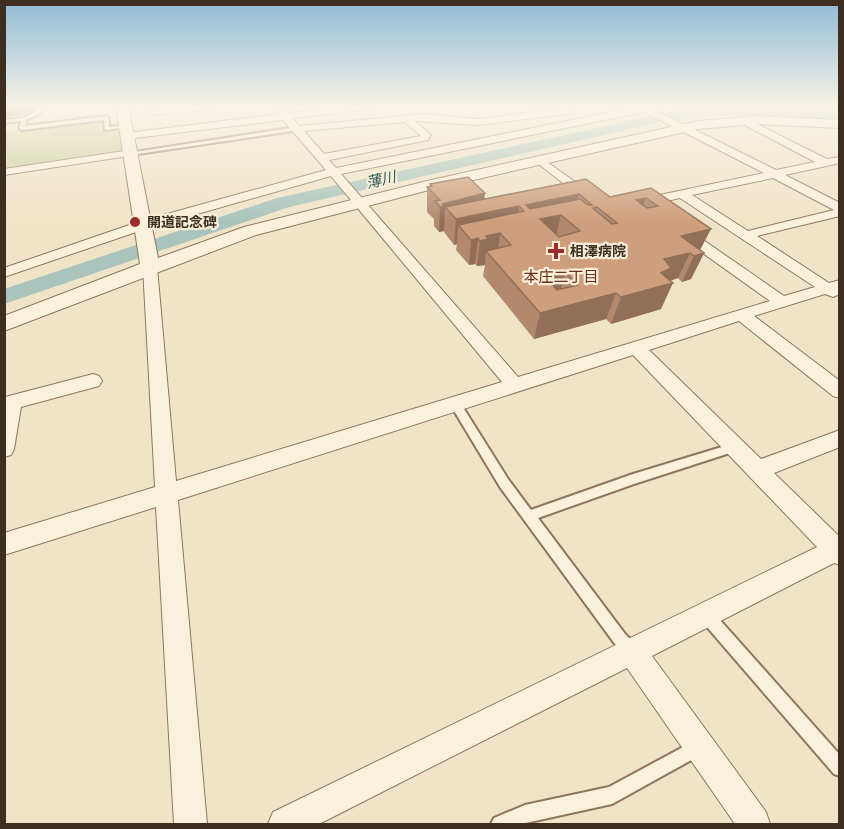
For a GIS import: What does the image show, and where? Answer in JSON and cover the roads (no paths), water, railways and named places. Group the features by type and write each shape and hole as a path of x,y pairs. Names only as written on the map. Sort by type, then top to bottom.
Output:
{"street":[{"path":"129,145 149,265 189,825"},
{"path":"310,145 515,385"},
{"path":"321,158 390,145"},
{"path":"6,271 144,226 334,173 469,145"},
{"path":"4,324 149,265 250,231 357,201 604,145"},
{"path":"718,145 840,210"},
{"path":"790,145 826,163"},
{"path":"4,172 130,153"},
{"path":"540,160 597,203"},
{"path":"624,207 840,160"},
{"path":"682,194 835,289"},
{"path":"642,203 782,302"},
{"path":"746,235 840,210"},
{"path":"4,544 636,346 782,302 835,289"},
{"path":"740,315 840,390"},
{"path":"285,825 838,550 636,346"},
{"path":"4,449 12,402 93,381"},
{"path":"757,470 840,438"},
{"path":"632,652 754,825"}],"lane":[{"path":"130,153 188,145"},
{"path":"455,404 504,483 632,652"},
{"path":"529,516 633,479 735,447"},
{"path":"706,615 840,768"},
{"path":"500,825 525,814 612,795 700,746"}],"waterway":[{"name":"薄川","path":"4,297 284,202 541,145"}],"place":[{"name":"開道記念碑","path":"135,222"},
{"name":"相澤病院","path":"556,251"}],"district":[{"name":"本庄二丁目","path":"561,277"}]}
